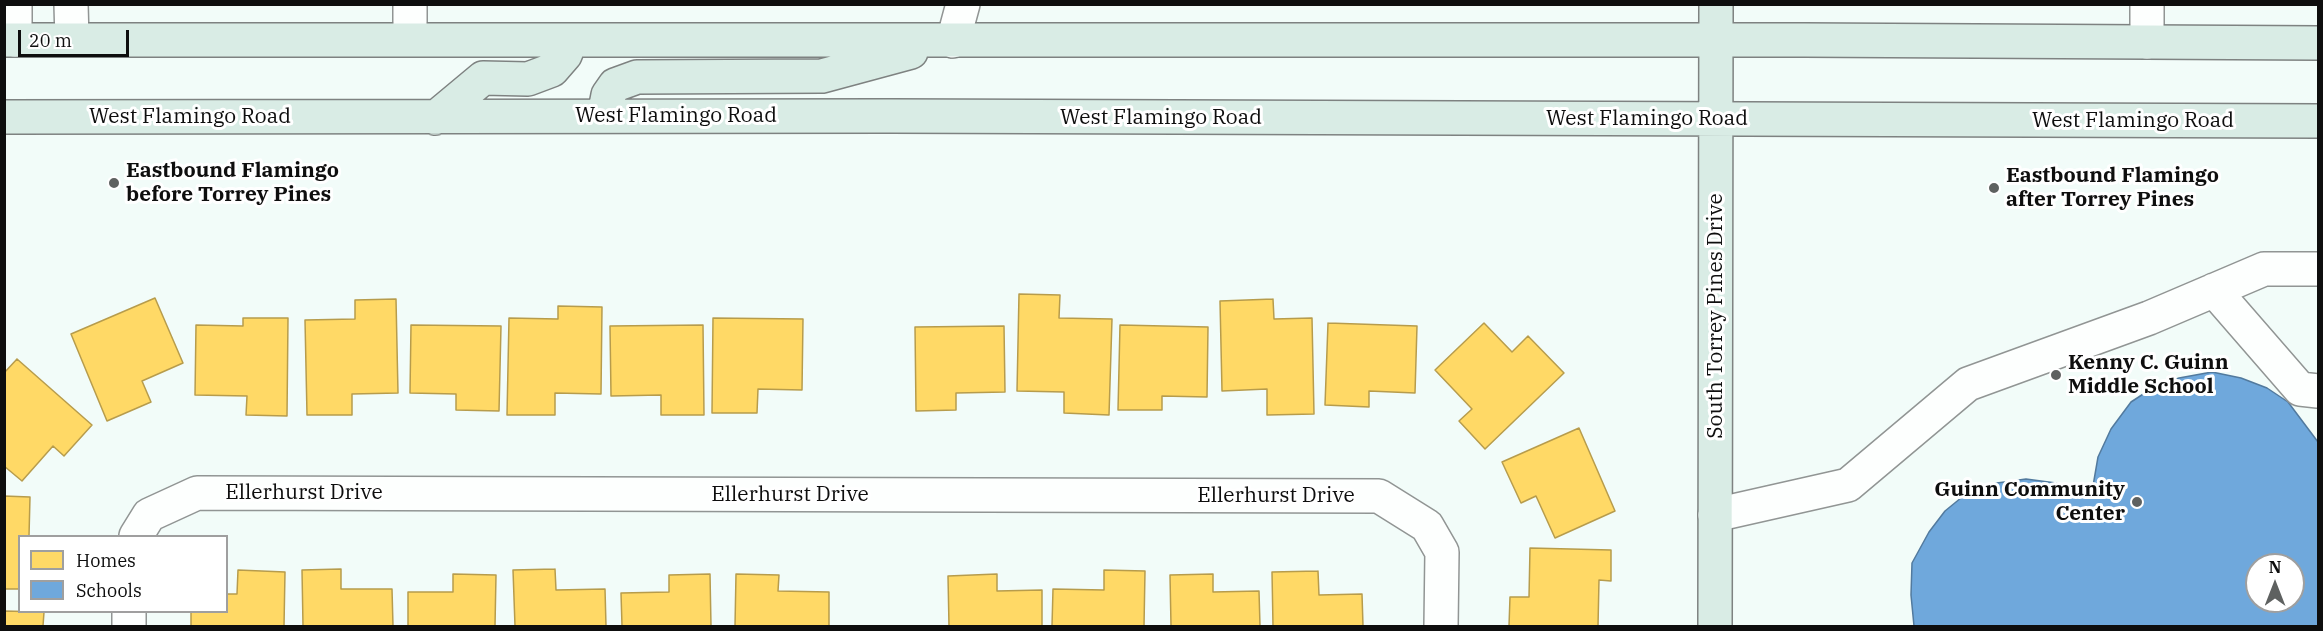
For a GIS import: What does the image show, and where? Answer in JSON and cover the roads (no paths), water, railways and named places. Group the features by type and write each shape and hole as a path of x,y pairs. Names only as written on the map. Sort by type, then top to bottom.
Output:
{"main road":[{"name":"South Torrey Pines Drive","path":"1715,627 1716,4"},
{"path":"10,40 1716,40 2319,43"},
{"path":"435,118 483,78 528,79 552,70 564,55 571,40"},
{"path":"604,116 608,95 615,85 637,77 822,76 953,41"},
{"name":"West Flamingo Road","path":"4,117 604,116 2319,121"}],"street":[{"path":"10,40 15,4"},
{"path":"71,4 72,40"},
{"path":"410,4 410,39"},
{"path":"944,4 953,41"},
{"path":"953,41 963,4"},
{"path":"2147,4 2147,42"},
{"path":"1715,515 1848,485 1968,384 2149,318 2264,268 2319,269"},
{"path":"2214,290 2300,389 2319,391"},
{"name":"Ellerhurst Drive","path":"143,526 197,493 1379,496 1427,526 1442,552 1441,627"}],"place":[{"name":"Eastbound Flamingo before Torrey Pines","path":"114,183"},
{"name":"Eastbound Flamingo after Torrey Pines","path":"1994,188"},
{"name":"Kenny C. Guinn Middle School","path":"2056,375"},
{"name":"Guinn Community Center","path":"2137,502"}]}
